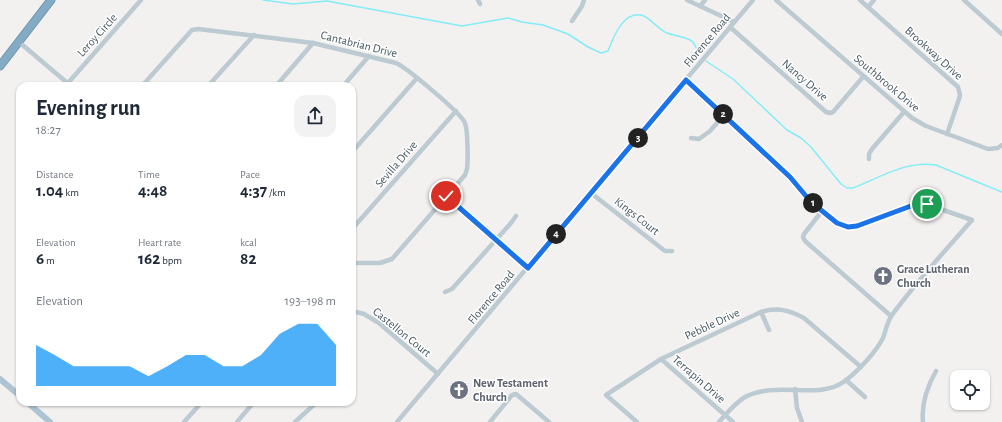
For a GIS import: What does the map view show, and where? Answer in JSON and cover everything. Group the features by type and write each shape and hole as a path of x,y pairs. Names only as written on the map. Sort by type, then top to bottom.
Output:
{"highway":[{"path":"0,66 50,0"}],"main road":[{"path":"0,380 16,393"},
{"path":"32,406 50,422"}],"street":[{"name":"Leroy Circle","path":"72,82 142,0"},
{"path":"572,20 582,6 584,0"},
{"path":"687,0 734,22"},
{"path":"700,6 705,0"},
{"name":"Florence Road","path":"397,422 753,0"},
{"name":"Southbrook Drive","path":"776,0 904,112 926,126 988,148 998,148 1002,145"},
{"name":"Brookway Drive","path":"860,0 958,87 960,91 959,99 947,134"},
{"path":"868,7 874,0"},
{"path":"964,0 1002,34"},
{"name":"Nancy Drive","path":"730,27 826,112 833,112 863,77"},
{"name":"Cantabrian Drive","path":"146,82 192,30 198,29 313,43 396,63 402,66 456,111 466,123 467,169 465,175 392,259 380,263 356,263"},
{"path":"212,82 254,35"},
{"path":"18,42 65,82"},
{"path":"279,82 313,43"},
{"path":"346,82 369,56"},
{"path":"356,147 417,78"},
{"path":"686,80 790,177 811,202 837,223 848,227 857,226 919,203 927,204 972,220 891,316 879,345 846,380 838,385 825,389 774,389 754,394 738,402 719,422"},
{"name":"Sevilla Drive","path":"356,225 456,111"},
{"path":"869,159 869,154 872,149 904,112"},
{"path":"691,138 700,139 710,131 724,115"},
{"name":"Kings Court","path":"591,193 665,251 672,251"},
{"path":"446,196 528,268"},
{"path":"822,211 804,234 803,237 805,241 891,316"},
{"path":"444,292 452,289 516,216"},
{"name":"Pebble Drive","path":"637,422 606,395 661,359 761,312 772,309 782,309 804,318 860,366"},
{"name":"Castellon Court","path":"356,312 364,314 378,324 438,374"},
{"path":"761,312 769,330"},
{"name":"Terrapin Drive","path":"661,359 732,422"},
{"path":"923,422 922,413 924,397 929,383 936,371"},
{"path":"846,380 865,397"},
{"path":"795,390 797,408 802,422"},
{"path":"490,422 512,395 516,394 549,422"},
{"path":"184,422 198,406"},
{"path":"237,422 251,406"},
{"path":"295,422 300,420 313,406"}],"waterway":[{"path":"263,0 293,4 327,1 462,26 508,18 543,25 568,34 588,47 601,53 608,51 616,32 625,20 631,16 637,15 644,16 667,33 690,40 693,42 699,53"},
{"path":"706,61 733,79 787,130 801,138 811,147 841,184 847,188 853,188 904,167 925,164 936,165 1002,192"}],"place":[{"name":"Grace Lutheran Church","path":"883,276"},
{"name":"New Testament Church","path":"459,390"}],"route":[{"path":"446,196 528,268 686,80 790,177 811,202 837,223 848,227 857,226 919,203 927,204"}]}
